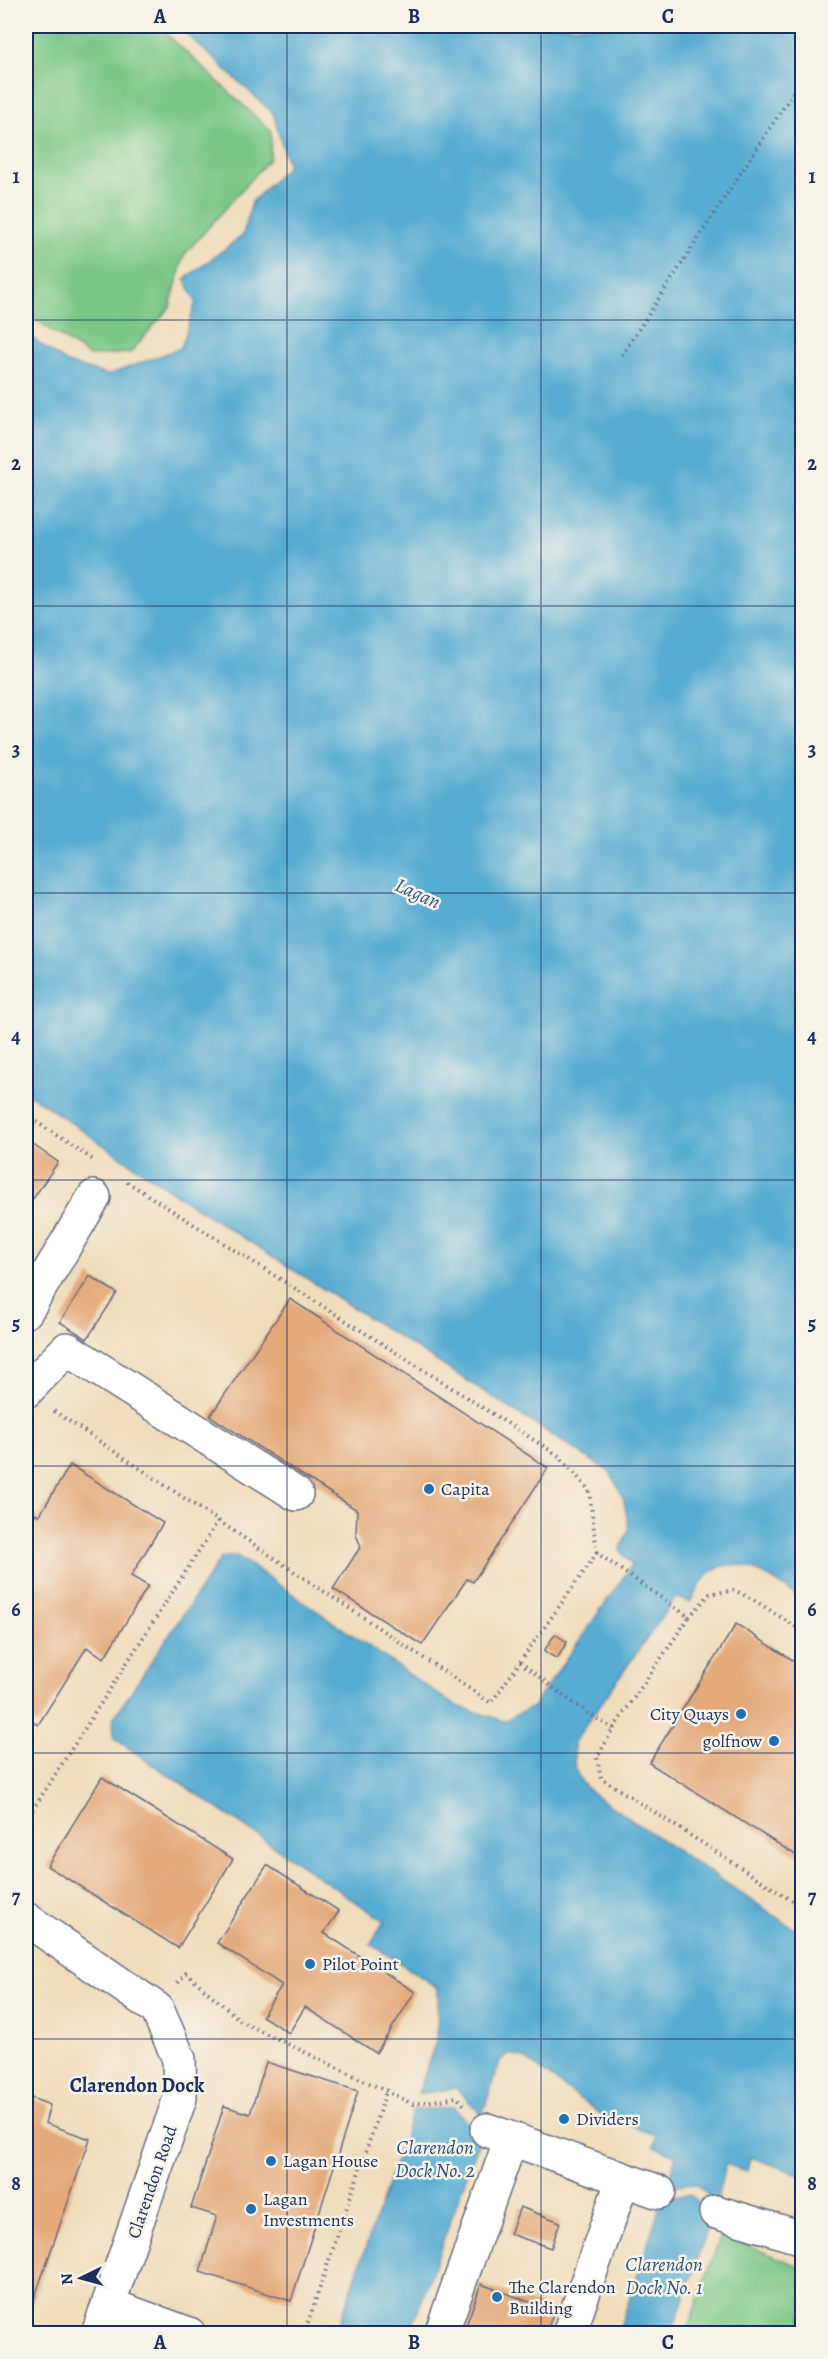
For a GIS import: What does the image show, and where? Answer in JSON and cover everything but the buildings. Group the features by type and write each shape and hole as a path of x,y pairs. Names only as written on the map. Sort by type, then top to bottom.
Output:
{"street":[{"path":"26,1311 94,1197"},
{"path":"35,1398 67,1349 296,1494"},
{"path":"26,1919 157,2009"},
{"name":"Clarendon Road","path":"104,2319 180,2098 179,2059 157,2009"},
{"path":"441,2334 490,2127 659,2192"},
{"path":"569,2334 623,2179"},
{"path":"716,2211 802,2238"},
{"path":"104,2319 189,2334"}],"path":[{"path":"622,355 802,79"},
{"path":"26,1115 95,1161"},
{"path":"35,1398 491,1703 597,1553 589,1490 559,1456 125,1181"},
{"path":"26,1820 218,1521"},
{"path":"597,1553 689,1617"},
{"path":"802,1631 734,1590 710,1594 689,1617 613,1729 597,1758 601,1778 802,1907"},
{"path":"520,1662 593,1717 613,1729"},
{"path":"157,2009 186,1973 242,2022 416,2103 457,2097 490,2127"},
{"path":"304,2334 387,2090"}],"green space":[{"path":"26,26 158,26 271,131 270,158 184,255 170,307 130,353 89,356 26,313"},
{"path":"721,2235 802,2267 802,2333 686,2333"}],"water":[{"name":"Lagan","path":"178,26 802,26 802,1600 771,1578 747,1567 723,1566 711,1572 690,1602 676,1597 574,1742 574,1758 578,1777 593,1794 802,1934 802,2175 750,2157 747,2171 725,2164 716,2204 696,2183 667,2186 676,2155 654,2146 656,2135 605,2117 524,2058 511,2054 500,2061 482,2115 456,2088 418,2094 437,2038 438,1988 371,1944 384,1921 114,1738 113,1719 221,1558 237,1556 454,1705 504,1721 533,1707 632,1565 620,1550 629,1529 624,1500 610,1472 195,1207 26,1092 26,334 67,363 108,375 181,348 196,302 185,279 243,235 252,202 288,166 273,113"},
{"name":"Clarendon Dock No. 2","path":"454,2107 480,2139 410,2333 336,2334 413,2110"},
{"name":"Clarendon Dock No. 1","path":"690,2194 711,2218 672,2333 618,2334 663,2197"}],"place":[{"name":"Capita","path":"429,1489"},
{"name":"City Quays","path":"741,1714"},
{"name":"golfnow","path":"774,1741"},
{"name":"Pilot Point","path":"310,1964"},
{"name":"Dividers","path":"564,2119"},
{"name":"Lagan House","path":"271,2161"},
{"name":"Lagan Investments","path":"251,2209"},
{"name":"The Clarendon Building","path":"497,2297"}],"district":[{"name":"Clarendon Dock","path":"137,2085"}]}
